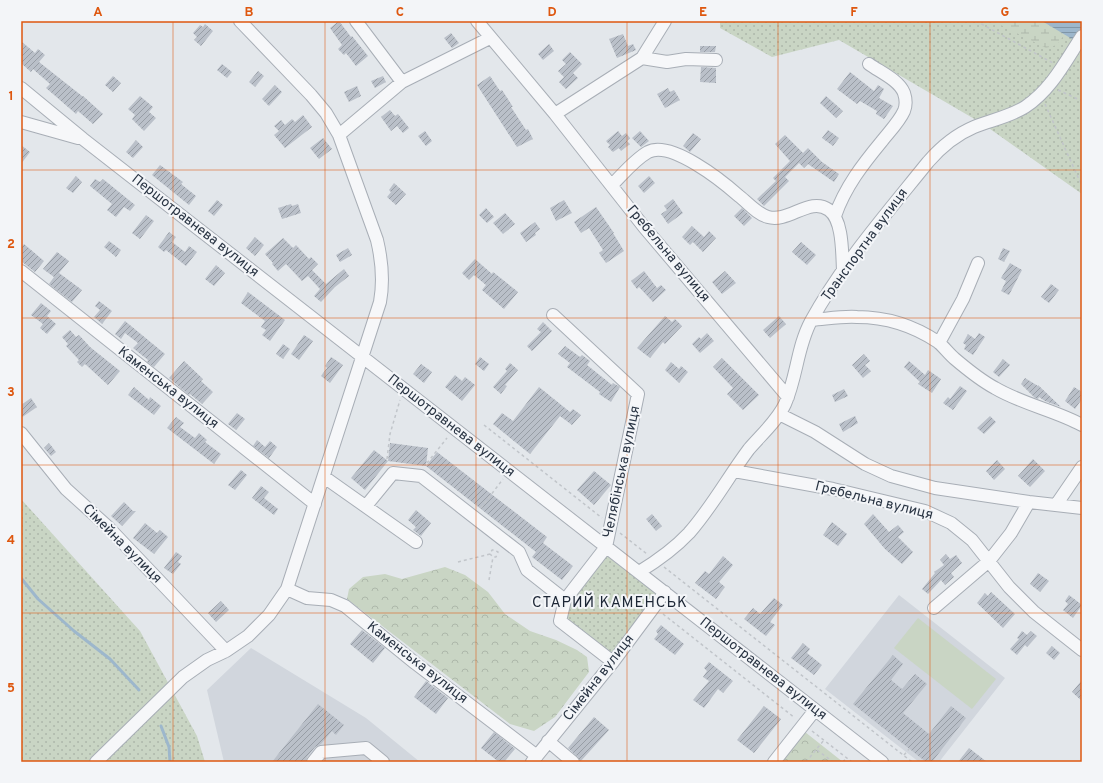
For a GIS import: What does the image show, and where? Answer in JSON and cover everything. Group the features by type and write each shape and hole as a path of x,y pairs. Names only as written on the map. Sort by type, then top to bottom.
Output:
{"street":[{"path":"96,762 183,677 207,660 226,651 248,636 269,615 287,590 380,302 383,286 383,271 377,240 339,135 326,113 312,95 240,21"},
{"path":"356,21 402,82"},
{"name":"Гребельна вулиця","path":"477,21 555,114 612,185 644,228 788,397"},
{"path":"555,114 642,58 665,21"},
{"name":"Транспортна вулиця","path":"639,572 673,548 688,533 702,517 749,450 779,414 788,397 800,348 812,320 843,270 928,162 941,148 957,136 974,127 1004,118 1033,101 1045,90 1065,63 1082,36"},
{"path":"339,135 402,82 490,38"},
{"path":"642,58 667,62 686,59 716,60"},
{"path":"835,216 847,189 863,165 904,111 906,101 903,92 894,82 869,64"},
{"name":"Першотравнева вулиця","path":"21,88 84,139 882,762"},
{"path":"21,122 84,139"},
{"path":"612,185 636,161 648,152 656,149 664,149 702,167 759,213 768,217 780,218 808,207 820,205 828,209 835,216 839,225 843,270"},
{"path":"939,343 963,299 978,263"},
{"name":"Каменська вулиця","path":"21,271 315,504"},
{"name":"Челябінська вулиця","path":"553,315 638,394 606,547"},
{"path":"812,320 857,316 883,319 906,325 939,343 976,377 996,389 1082,425"},
{"name":"Гребельна вулиця","path":"779,414 815,432 866,464 891,476 935,488 1028,502 1082,508"},
{"name":"Сімейна вулиця","path":"21,433 66,489 108,527 226,651"},
{"path":"1056,505 1082,467"},
{"name":"Гребельна вулиця","path":"734,471 834,489 925,511 951,523 972,540 1009,587 1034,612 1082,650"},
{"path":"366,506 393,473 421,476 518,552 527,570 565,600"},
{"path":"324,477 416,542"},
{"path":"934,608 989,561 1011,533 1028,502"},
{"path":"606,547 565,600 560,621 613,662"},
{"name":"Каменська вулиця","path":"287,590 307,598 331,600 345,606 534,759"},
{"name":"Сімейна вулиця","path":"534,759 613,662 665,592"},
{"path":"774,762 815,710"},
{"path":"548,742 573,762"},
{"path":"313,762 321,752 366,748 383,762"}],"path":[{"path":"976,21 1065,63"},
{"path":"1045,90 1082,101"},
{"path":"1045,90 1082,186"},
{"path":"387,459 390,434 404,389"},
{"path":"484,425 912,762"},
{"path":"427,463 454,428"},
{"path":"474,517 510,471"},
{"path":"458,562 490,554 492,550 496,550 497,555 493,557 489,580"},
{"path":"490,554 493,557"},
{"path":"654,607 852,762"},
{"path":"806,762 824,740"},
{"path":"816,749 833,762"},
{"path":"904,755 909,749"},
{"path":"843,762 846,758"}],"shaded area":[{"path":"899,595 1005,678 939,762 919,762 825,689"},
{"path":"251,648 366,718 420,762 224,762 207,690"}],"green space":[{"path":"720,21 1082,21 1082,194 983,124 839,40 772,57 720,28"},
{"path":"993,21 1042,21 1064,35 1057,45 1046,48"},
{"path":"21,499 140,631 197,736 205,762 21,762"},
{"path":"608,553 659,593 612,656 565,619 569,602"},
{"path":"445,567 465,575 488,592 505,614 530,631 556,640 577,650 587,657 589,672 555,717 534,731 510,724 347,599 349,589 363,577 385,574 402,579"},
{"path":"918,618 996,679 972,709 894,648"},
{"path":"805,732 843,762 781,762"}],"water":[{"path":"1042,21 1082,21 1082,45"}],"building":[{"path":"339,21 368,56 356,66 346,53 344,55 338,49 342,45 330,28"},
{"path":"205,24 213,31 201,46 194,40 197,37 193,33 200,25 203,27"},
{"path":"451,33 459,43 452,48 444,38"},
{"path":"623,34 628,46 633,44 636,50 617,58 609,39"},
{"path":"21,41 35,53 38,49 45,55 39,62 83,96 103,114 93,124 78,111 76,114 46,88 50,84 33,69 31,72 21,63"},
{"path":"549,44 554,51 543,60 538,54"},
{"path":"700,46 716,46 715,52 700,52"},
{"path":"570,52 582,64 573,73 578,78 566,89 559,82 564,77 558,71 566,64 562,60"},
{"path":"222,64 232,72 227,78 217,70"},
{"path":"701,67 716,68 716,83 700,82"},
{"path":"258,71 264,76 255,87 249,82"},
{"path":"850,72 874,91 878,85 884,89 879,98 893,106 884,119 876,114 877,111 860,101 857,104 837,89"},
{"path":"113,76 121,83 113,92 105,85"},
{"path":"383,76 386,82 375,88 371,81"},
{"path":"490,76 500,91 502,90 513,107 511,107 526,130 528,129 533,139 517,147 477,85"},
{"path":"275,85 282,92 269,106 262,99"},
{"path":"357,86 361,96 349,102 344,92"},
{"path":"668,88 670,92 674,90 680,100 665,108 657,94"},
{"path":"140,96 153,107 149,112 156,118 144,131 132,119 135,115 128,109"},
{"path":"826,96 843,111 836,118 820,103"},
{"path":"390,110 395,116 398,114 409,128 403,133 397,126 391,131 381,117"},
{"path":"303,115 312,127 285,148 274,135 279,131 274,126 281,120 285,125 292,119 295,122"},
{"path":"828,130 839,138 833,146 822,138"},
{"path":"425,131 432,141 426,146 418,136"},
{"path":"618,131 622,136 626,133 630,138 627,141 630,144 621,151 619,148 613,152 608,147 610,145 606,141"},
{"path":"640,131 649,141 641,147 632,138"},
{"path":"693,133 701,139 690,152 683,146"},
{"path":"785,135 803,153 808,148 822,162 839,174 834,182 808,164 804,168 799,163 785,177 789,181 764,206 757,199 776,181 773,178 790,161 775,144"},
{"path":"323,138 332,149 319,159 310,148"},
{"path":"136,140 143,147 133,158 126,152"},
{"path":"21,145 30,152 21,164"},
{"path":"160,165 183,182 181,184 196,196 189,205 152,175"},
{"path":"76,176 82,182 73,193 66,188"},
{"path":"649,176 655,183 644,193 638,186"},
{"path":"95,179 100,182 103,179 135,205 130,211 124,207 116,217 107,210 112,204 90,186"},
{"path":"394,183 406,194 396,205 387,197 391,192 389,190"},
{"path":"673,199 683,213 668,224 661,214 667,210 664,206"},
{"path":"217,200 223,205 214,216 208,211"},
{"path":"564,200 572,213 556,221 550,208"},
{"path":"291,204 292,206 298,204 301,213 282,219 278,208"},
{"path":"596,207 614,233 624,251 606,263 599,253 603,250 589,228 581,233 574,222"},
{"path":"486,208 494,217 487,223 479,215"},
{"path":"742,208 752,218 744,226 734,216"},
{"path":"505,213 515,224 503,234 493,223"},
{"path":"146,215 154,221 140,239 132,233"},
{"path":"535,222 540,229 535,233 536,235 526,242 520,233"},
{"path":"692,226 704,237 709,231 716,238 703,252 693,242 690,245 682,237"},
{"path":"169,232 176,237 172,242 185,252 189,246 197,252 186,266 166,250 164,252 158,247"},
{"path":"255,237 264,245 255,256 246,248"},
{"path":"283,238 293,248 296,245 309,259 311,257 318,264 312,270 326,284 344,269 349,276 335,287 321,302 314,296 320,289 308,276 302,281 286,264 278,271 265,254"},
{"path":"109,241 121,250 116,257 104,247"},
{"path":"801,242 816,255 807,265 792,252"},
{"path":"24,244 44,261 35,272 21,261 21,248"},
{"path":"348,248 352,255 340,262 336,255"},
{"path":"1003,248 1010,251 1004,262 998,259"},
{"path":"57,252 69,261 59,273 82,290 72,302 49,284 54,277 43,269"},
{"path":"475,259 492,274 493,272 518,292 504,309 482,290 486,285 474,275 469,280 462,273"},
{"path":"1010,263 1022,270 1009,295 1001,291 1006,281 1001,278"},
{"path":"216,265 225,273 214,286 205,279"},
{"path":"644,271 657,288 661,285 666,290 653,302 639,287 637,289 631,281"},
{"path":"725,271 736,283 722,294 712,282"},
{"path":"1051,284 1059,290 1049,303 1041,297"},
{"path":"248,292 285,320 270,341 262,335 266,330 261,327 265,321 241,303"},
{"path":"99,301 112,311 102,324 94,317 100,310 95,306"},
{"path":"41,303 51,311 47,316 56,324 47,334 40,328 43,324 31,315"},
{"path":"665,316 672,322 675,319 682,326 665,344 663,342 650,358 637,348"},
{"path":"779,316 786,324 770,338 763,330"},
{"path":"125,321 165,354 154,367 133,348 138,343 125,333 121,339 115,334"},
{"path":"543,322 552,331 532,351 527,346 541,332 537,329"},
{"path":"70,330 76,337 79,335 90,347 120,371 108,385 85,364 82,367 77,362 79,360 66,346 68,344 62,337"},
{"path":"707,333 714,341 700,353 692,344 699,337 701,339"},
{"path":"979,333 985,337 973,355 964,349 966,345 963,343 968,334 975,339"},
{"path":"304,335 313,341 299,360 291,354"},
{"path":"283,344 290,349 283,359 276,354"},
{"path":"565,346 580,357 582,355 590,361 587,365 612,385 613,383 620,387 611,402 599,394 600,392 567,367 570,363 558,354"},
{"path":"864,354 870,361 865,365 871,371 863,378 852,365"},
{"path":"331,357 343,365 330,383 321,376 327,368 325,366"},
{"path":"480,357 489,364 484,371 475,364"},
{"path":"722,358 759,395 743,410 727,394 733,388 713,367"},
{"path":"1003,359 1010,365 999,377 993,372"},
{"path":"184,361 203,379 201,381 213,392 202,404 169,378"},
{"path":"909,361 925,375 928,370 941,379 932,393 918,384 920,382 904,367"},
{"path":"671,362 679,369 681,366 688,372 679,383 665,370"},
{"path":"510,363 518,370 505,385 507,386 501,394 493,387 507,371 505,369"},
{"path":"421,364 432,372 424,383 413,374"},
{"path":"455,375 462,381 465,377 475,385 462,401 445,387"},
{"path":"1025,378 1038,385 1061,407 1039,397 1038,399 1035,398 1021,384"},
{"path":"960,386 967,391 953,410 943,403 948,397 950,399"},
{"path":"134,387 149,400 150,397 161,406 154,415 128,395"},
{"path":"539,387 570,412 573,409 581,415 572,425 560,416 530,454 493,424 502,413 513,421"},
{"path":"1074,387 1082,392 1082,399 1075,409 1065,401"},
{"path":"844,389 848,396 835,402 832,395"},
{"path":"31,398 37,407 21,418 21,405"},
{"path":"237,413 245,419 236,430 228,424"},
{"path":"855,416 858,423 843,432 839,424"},
{"path":"990,416 996,422 984,434 977,428"},
{"path":"176,417 184,423 180,427 195,438 199,433 207,440 205,442 221,454 214,464 167,428"},
{"path":"257,440 265,447 270,441 277,447 269,458 253,446"},
{"path":"49,443 56,452 51,456 44,448"},
{"path":"390,443 428,448 426,466 388,461"},
{"path":"374,450 388,461 365,490 351,478"},
{"path":"437,452 547,537 543,543 573,566 562,580 532,557 536,552 426,466"},
{"path":"1033,459 1045,471 1030,487 1018,476"},
{"path":"997,460 1005,469 994,480 986,471"},
{"path":"241,470 247,475 235,490 228,485"},
{"path":"594,471 611,485 594,505 577,490"},
{"path":"261,486 269,492 264,498 278,509 274,515 252,498"},
{"path":"124,502 133,511 136,511 122,526 111,516"},
{"path":"416,510 431,523 421,536 413,530 416,527 408,520"},
{"path":"652,514 662,526 656,531 646,519"},
{"path":"873,514 889,532 898,525 904,532 898,537 913,552 902,564 885,549 864,524"},
{"path":"832,522 847,534 838,546 823,535"},
{"path":"145,523 157,533 160,530 168,537 154,554 133,538"},
{"path":"176,552 182,556 178,562 181,564 173,574 164,568"},
{"path":"946,554 950,559 956,555 962,563 951,573 954,577 945,585 941,580 928,594 922,589 935,573 934,572 944,565 940,560"},
{"path":"723,556 733,565 719,582 725,587 716,599 695,583 705,571 709,574"},
{"path":"1038,573 1049,581 1040,592 1030,584"},
{"path":"991,592 1015,614 1003,628 977,603 985,593 988,596"},
{"path":"1069,595 1082,605 1073,618 1063,610 1068,604 1065,601"},
{"path":"774,598 783,605 770,622 775,625 766,636 744,619 753,608 760,614"},
{"path":"221,601 229,610 216,622 208,613"},
{"path":"661,625 684,644 675,655 654,639 658,634 656,631"},
{"path":"362,630 385,648 373,663 350,644"},
{"path":"1022,631 1027,635 1031,631 1037,636 1027,647 1025,645 1017,655 1010,649 1019,639 1017,638"},
{"path":"803,643 810,649 807,653 822,665 814,675 791,658"},
{"path":"1052,646 1060,653 1054,660 1046,653"},
{"path":"893,655 903,664 891,680 902,689 915,674 927,684 903,713 929,734 951,706 966,718 932,762 926,762 853,704"},
{"path":"709,662 733,681 723,693 718,689 704,708 693,700 709,681 703,677 707,671 704,668"},
{"path":"1082,680 1082,701 1072,692"},
{"path":"426,681 448,698 436,714 414,697"},
{"path":"318,704 344,725 336,735 332,731 321,744 315,747 307,757 306,762 272,762"},
{"path":"764,706 781,719 754,753 737,740"},
{"path":"594,717 609,730 580,762 578,757 568,748"},
{"path":"494,732 515,749 504,762 499,762 481,748"},
{"path":"969,748 987,762 958,762"}],"waterway":[{"path":"21,578 38,599 74,631 110,659 139,690"},
{"path":"161,726 169,747 170,762"}],"district":[{"name":"СТАРИЙ КАМЕНСЬК","path":"610,603"}]}
